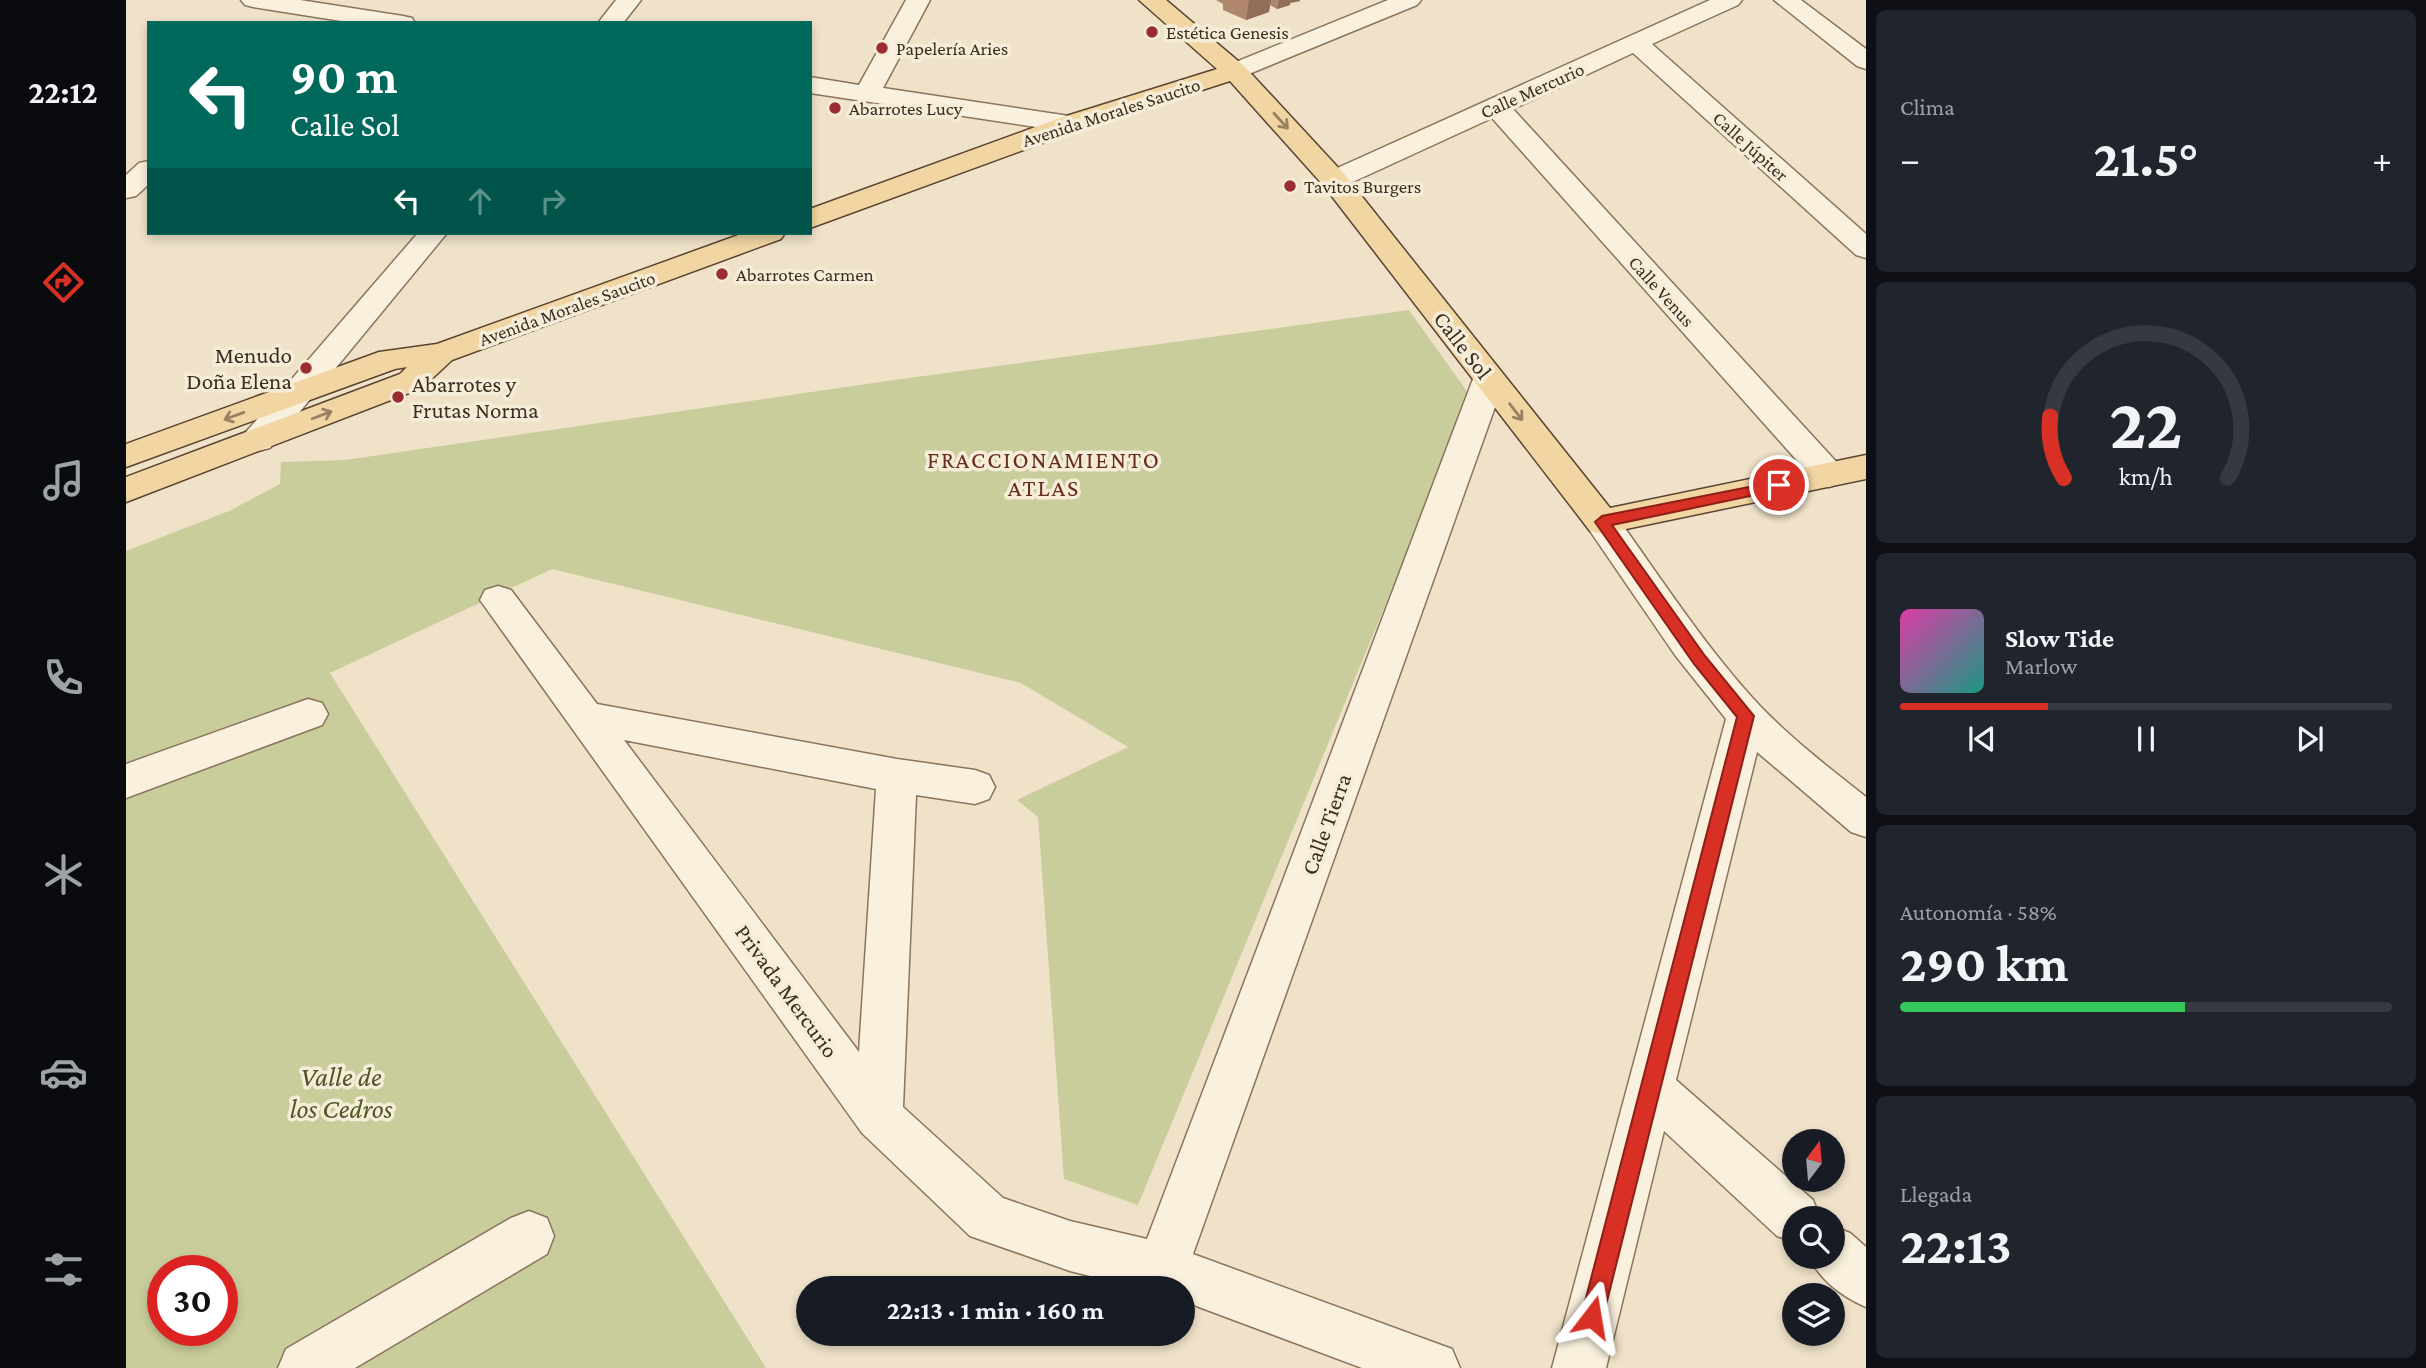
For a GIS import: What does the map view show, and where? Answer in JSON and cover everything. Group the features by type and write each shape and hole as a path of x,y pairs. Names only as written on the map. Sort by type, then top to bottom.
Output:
{"main road":[{"name":"Calle Sol","path":"1152,0 1234,71 1334,180 1602,522"},
{"name":"Avenida Morales Saucito","path":"812,218 1069,124 1234,71"},
{"name":"Avenida Morales Saucito","path":"126,456 390,359 441,354 766,235"},
{"name":"Avenida Morales Saucito","path":"126,490 411,382 441,354"},
{"path":"1602,522 1866,467"}],"street":[{"path":"253,0 389,21"},
{"path":"612,21 629,0"},
{"path":"867,93 918,0"},
{"name":"Avenida Morales Saucito","path":"1234,71 1409,0"},
{"name":"Calle Mercurio","path":"1334,180 1730,0"},
{"path":"1786,0 1866,61"},
{"name":"Calle Júpiter","path":"1636,43 1866,249"},
{"path":"812,85 1069,124"},
{"name":"Calle Venus","path":"1496,106 1829,475"},
{"path":"126,190 147,171"},
{"path":"258,440 431,235"},
{"name":"Calle Tierra","path":"1162,1268 1489,379"},
{"name":"Calle Sol","path":"1602,522 1699,660 1746,716 1820,784 1866,820"},
{"name":"Privada Mercurio","path":"498,600 879,1117 988,1218 1070,1246 1162,1268 1433,1368"},
{"path":"126,781 307,714"},
{"path":"1579,1368 1746,716"},
{"path":"587,718 897,776 975,787"},
{"path":"879,1117 897,776"},
{"path":"1649,1087 1782,1206"},
{"path":"305,1368 529,1236"},
{"path":"1845,1262 1866,1281"}],"green space":[{"name":"Valle de los Cedros","path":"1409,310 1471,397 1138,1205 1064,1179 1038,817 1017,800 1128,747 1021,683 552,569 330,673 766,1368 126,1368 126,551 229,511 280,484 281,462 345,460 887,381"}],"place":[{"name":"Estética Genesis","path":"1152,32"},
{"name":"Papelería Aries","path":"882,48"},
{"name":"Abarrotes Lucy","path":"835,108"},
{"name":"Tavitos Burgers","path":"1290,186"},
{"name":"Abarrotes Carmen","path":"722,274"},
{"name":"Menudo Doña Elena","path":"306,368"},
{"name":"Abarrotes y Frutas Norma","path":"398,397"}],"district":[{"name":"FRACCIONAMIENTO ATLAS","path":"1044,474"}],"route":[{"path":"1592,1317 1746,716 1699,660 1602,522 1779,485"}]}
